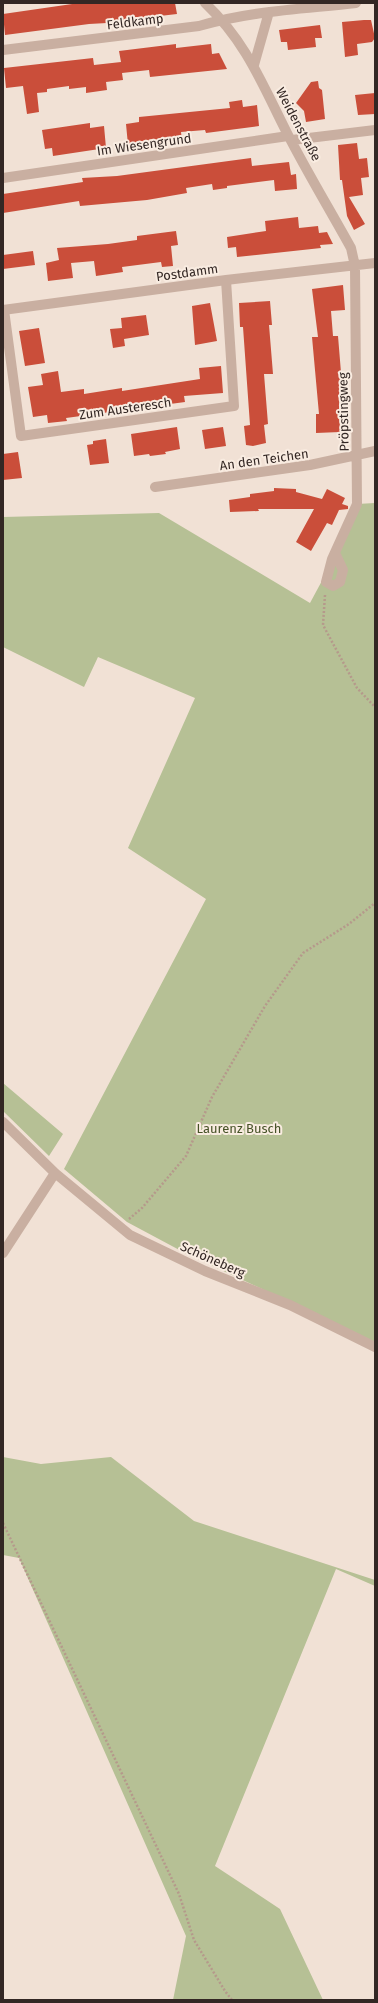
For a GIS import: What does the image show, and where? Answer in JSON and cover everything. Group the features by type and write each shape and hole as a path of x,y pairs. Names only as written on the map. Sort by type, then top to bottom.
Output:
{"street":[{"name":"Weidenstraße","path":"205,3 222,19 254,65 290,138 351,248 355,266"},
{"name":"Feldkamp","path":"3,50 199,26 222,19 269,12 356,3"},
{"path":"254,65 269,12"},
{"name":"Im Wiesengrund","path":"3,178 290,138 375,130"},
{"name":"Postdamm","path":"4,310 226,280 375,263"},
{"name":"Pröpstingweg","path":"326,582 333,586 340,582 343,570 335,553 357,504 355,266"},
{"name":"Zum Austeresch","path":"4,310 21,436 234,406 226,280"},
{"name":"An den Teichen","path":"155,488 310,465 375,451"},
{"name":"Schöneberg","path":"3,1122 54,1173 130,1235 205,1271 290,1305 375,1347"},
{"path":"3,1253 54,1173"}],"path":[{"path":"326,582 323,625 357,688 375,707"},
{"path":"119,1227 142,1208 186,1156 212,1097 265,1006 302,953 348,924 375,903"},
{"path":"3,1523 179,1894 194,1940 232,2000"}],"green space":[{"name":"Laurenz Busch","path":"375,503 375,1342 185,1253 127,1222 64,1169 206,899 128,848 195,698 98,657 84,687 3,647 3,517 159,513 310,603 324,577 357,504"},
{"path":"3,1083 63,1134 49,1156 3,1111"},
{"path":"3,1457 41,1464 111,1457 194,1521 375,1580 375,1586 336,1569 215,1866 280,1909 323,2000 173,2000 186,1936 19,1558 3,1555"}],"building":[{"path":"79,3 175,3 177,14 125,20 107,25 107,23 89,24 5,35 3,14"},
{"path":"371,20 375,38 372,42 357,44 358,55 345,57 342,22"},
{"path":"320,25 322,38 315,38 316,47 288,50 287,42 281,42 279,30"},
{"path":"176,44 176,48 211,44 212,54 219,53 227,69 150,77 149,70 122,73 123,80 106,82 107,90 86,93 86,87 69,89 69,86 47,89 47,92 37,93 39,112 27,114 23,86 6,88 4,68 93,58 94,65 121,62 119,51"},
{"path":"318,81 319,88 322,90 325,119 306,122 304,111 296,103 311,82"},
{"path":"375,93 375,114 358,115 355,95"},
{"path":"242,100 243,107 257,105 259,126 206,133 205,130 181,132 182,141 128,145 126,124 139,122 139,117 230,108 229,102"},
{"path":"90,123 90,128 104,126 106,148 53,156 52,148 45,149 42,130"},
{"path":"357,143 359,159 367,158 369,177 361,178 363,195 349,197 365,224 354,230 347,216 342,180 340,180 338,145"},
{"path":"251,158 252,166 289,162 291,175 296,174 297,189 275,191 274,180 227,186 227,188 213,190 212,184 186,188 187,193 147,200 80,206 79,201 3,213 3,194 83,182 82,178 117,176"},
{"path":"298,217 299,228 318,226 319,233 327,232 333,244 320,245 321,248 237,257 236,247 228,248 227,237 266,231 265,221"},
{"path":"176,231 178,245 171,246 173,266 162,267 161,262 122,267 123,272 96,276 94,261 71,263 73,278 48,281 46,263 59,260 57,248 137,240 137,236"},
{"path":"33,251 35,265 3,269 3,255"},
{"path":"343,285 345,310 331,311 333,336 338,336 343,397 339,398 340,432 316,433 316,414 319,414 312,337 318,337 312,289"},
{"path":"270,301 272,325 269,325 273,374 264,374 268,424 264,425 266,443 253,446 246,445 244,426 250,425 243,327 240,327 239,303"},
{"path":"210,303 217,341 195,345 192,306"},
{"path":"146,315 149,335 124,339 125,346 113,348 110,329 122,328 121,318"},
{"path":"39,328 45,363 25,366 19,331"},
{"path":"221,366 223,393 184,396 185,402 66,418 67,421 48,423 47,415 33,417 28,387 43,385 41,374 58,371 61,392 84,389 84,394 122,388 122,391 200,379 199,368"},
{"path":"177,427 180,449 165,452 166,454 134,456 131,434"},
{"path":"223,427 226,446 205,449 202,430"},
{"path":"106,439 109,463 90,465 87,445 93,444 93,441"},
{"path":"18,452 22,478 3,480 3,454"},
{"path":"274,488 296,489 296,492 322,499 327,489 345,498 342,504 348,506 348,509 339,510 332,525 327,523 311,551 296,542 314,509 258,509 259,511 230,512 229,500 250,497 250,494 274,491"}]}
